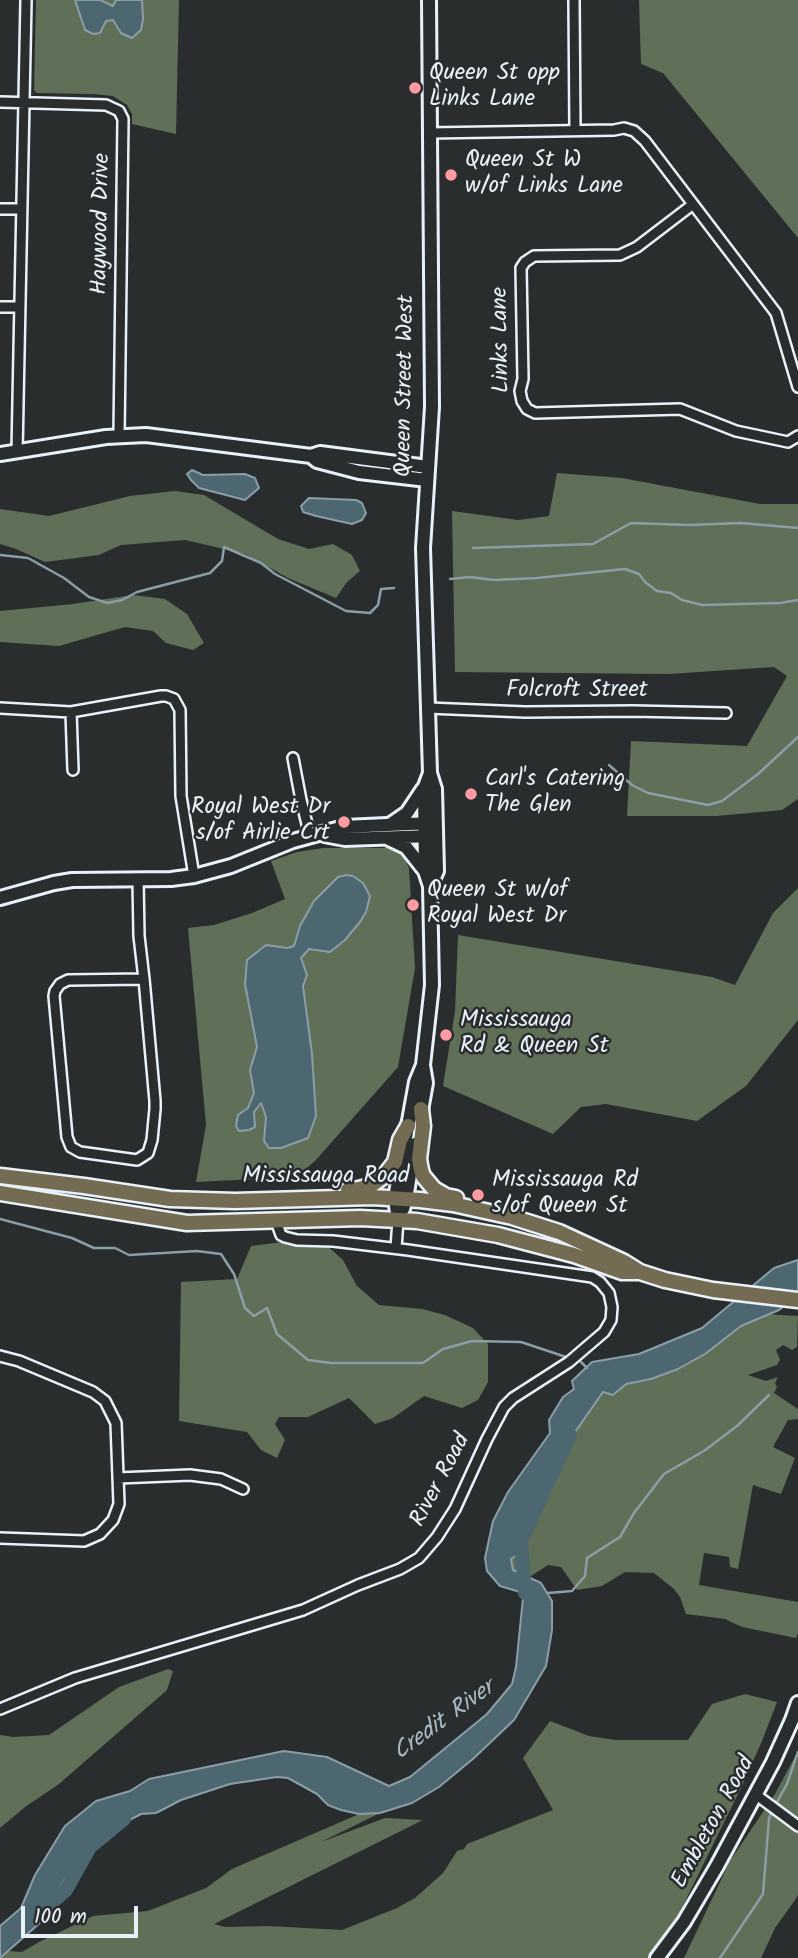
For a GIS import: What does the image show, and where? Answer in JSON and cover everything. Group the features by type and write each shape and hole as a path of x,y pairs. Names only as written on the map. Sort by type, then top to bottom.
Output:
{"main road":[{"name":"Queen Street West","path":"401,1198 426,1083 423,1065 433,962 430,886 425,871 435,789 430,773 423,548 432,407 429,0"},
{"path":"0,454 120,435 160,436 312,456 320,453 428,467"},
{"path":"312,456 317,461 359,471 427,480"},
{"name":"Queen Street West","path":"430,773 424,789 437,871 430,886"},
{"path":"391,824 408,813 424,789"},
{"path":"0,898 72,880 171,879 194,876 344,827 391,824 430,830"},
{"path":"315,835 345,839 385,838 430,830"},
{"path":"385,838 406,847 425,871"},
{"name":"Queen Street West","path":"398,1220 408,1126 416,1082 423,1065"},
{"path":"421,1109 424,1126 419,1159 421,1170 428,1182 446,1196 502,1208 512,1217"},
{"path":"315,1198 320,1191 370,1186 384,1176 395,1162 400,1140 408,1126"},
{"name":"Mississauga Road","path":"0,1176 170,1199 235,1201 372,1197 463,1206 512,1217 559,1232 640,1272 674,1282 713,1290 798,1300"},
{"name":"Mississauga Road","path":"0,1193 187,1223 279,1228 359,1218 460,1227 574,1255 622,1272 640,1272"},
{"path":"398,1220 409,1210 415,1209 517,1225 533,1223"},
{"name":"Embleton Road","path":"657,1958 684,1922 717,1866 787,1730 798,1703"}],"street":[{"path":"18,452 26,0"},
{"path":"574,0 575,130"},
{"path":"0,102 23,103"},
{"name":"Haywood Drive","path":"23,103 106,105 119,111 123,119 120,435"},
{"path":"429,133 624,128 634,131 645,141 776,313 798,387"},
{"name":"Links Lane","path":"692,205 637,247 620,255 534,256 525,262 521,275 522,401 527,409 535,413 680,410 736,431 788,442 798,436"},
{"path":"0,209 21,209"},
{"path":"0,307 20,307"},
{"path":"0,708 71,712 161,696 170,697 180,710 181,796 194,876"},
{"name":"Folcroft Street","path":"428,708 525,712 585,713 633,710 726,713"},
{"path":"71,712 73,770"},
{"path":"293,758 301,800 315,835"},
{"path":"138,880 139,936 144,979 155,1109 150,1147 145,1155 137,1160 80,1152 69,1144 66,1137 55,991 60,984 68,980 144,979"},
{"path":"396,1248 398,1220"},
{"name":"River Road","path":"0,1709 75,1678 303,1610 400,1569 419,1558 437,1537 455,1508 504,1407 513,1398 569,1362 604,1332 611,1320 609,1293 592,1277 396,1248 297,1240 285,1237 279,1228"},
{"path":"0,1356 19,1361 93,1392 105,1401 116,1423 119,1504 113,1520 100,1534 84,1541 0,1538"},
{"path":"118,1478 190,1475 222,1479 243,1489"},
{"path":"755,1794 798,1826"}],"green space":[{"path":"36,0 179,0 176,134 132,124 132,114 127,105 113,96 37,93 34,90"},
{"path":"639,0 798,0 798,238 663,73 641,64"},
{"path":"557,473 622,478 760,504 798,504 798,799 782,810 717,816 627,816 631,741 747,746 787,676 774,667 669,674 455,672 452,511 518,520 549,516"},
{"path":"175,491 204,495 278,539 309,549 333,544 352,555 360,571 347,582 336,598 288,578 245,554 185,540 121,545 99,555 45,562 0,544 0,509 49,516 130,496"},
{"path":"133,595 165,599 187,614 204,643 193,650 166,643 153,631 125,627 59,646 0,642 0,611"},
{"path":"323,848 387,848 404,857 409,868 415,968 398,1067 315,1161 296,1177 196,1182 206,1125 188,928 214,925 285,899 271,861 297,852"},
{"path":"798,888 798,1020 746,1086 697,1121 606,1104 581,1107 553,1134 443,1086 455,1011 458,935 712,977 735,985 773,913"},
{"path":"282,1242 325,1244 343,1260 357,1286 379,1305 422,1309 445,1315 473,1328 488,1344 488,1382 478,1400 462,1408 424,1396 393,1418 375,1424 349,1398 308,1417 279,1417 275,1424 285,1440 277,1458 261,1450 247,1432 179,1421 181,1282 237,1279 251,1246"},
{"path":"767,1314 798,1316 797,1347 792,1350 783,1345 776,1350 780,1360 777,1365 748,1375 766,1381 778,1377 774,1393 798,1409 798,1419 788,1420 773,1447 795,1458 781,1494 753,1485 738,1569 730,1567 729,1557 704,1553 699,1585 798,1602 796,1638 742,1627 725,1619 686,1614 674,1589 654,1573 625,1572 602,1586 577,1590 561,1567 548,1565 528,1578 513,1570 511,1558 517,1554 524,1532 547,1496 550,1468 603,1392 613,1394 626,1384 651,1379 705,1354 741,1326"},
{"path":"168,1669 173,1671 167,1690 59,1784 0,1828 0,1735 49,1735 119,1687"},
{"path":"745,1694 777,1702 742,1786 666,1940 650,1958 1,1958 9,1951 22,1952 93,1916 148,1911 206,1888 232,1869 359,1814 380,1813 321,1842 385,1818 423,1820 214,1924 225,1927 268,1926 342,1930 415,1898 443,1873 457,1851 464,1849 467,1844 553,1810 523,1758 550,1721 589,1736 616,1740 688,1740 712,1704"},
{"path":"798,1751 798,1895 775,1928 761,1958 684,1958 730,1861 775,1794"}],"water":[{"path":"75,0 100,0 113,6 116,0 142,0 141,30 132,38 121,33 113,20 106,21 100,33 93,34 85,30"},
{"path":"192,470 203,475 245,474 255,478 259,488 245,500 199,488 187,474"},
{"path":"309,498 356,500 362,503 366,513 362,520 352,524 316,516 303,512 301,506"},
{"path":"346,875 363,883 370,896 366,912 345,940 330,952 309,949 301,958 307,975 303,986 312,1054 316,1116 308,1138 281,1148 269,1148 264,1141 266,1117 261,1103 254,1112 255,1127 239,1131 236,1126 238,1115 248,1108 254,1093 250,1070 257,1047 245,984 247,960 266,945 287,948 294,946 300,926 314,901 338,877"},
{"name":"Credit River","path":"798,1260 798,1295 779,1310 741,1326 705,1354 678,1369 651,1379 626,1384 613,1395 603,1392 550,1468 547,1496 524,1532 517,1555 511,1559 513,1570 541,1583 552,1601 552,1630 546,1666 514,1720 474,1758 439,1787 412,1803 380,1813 359,1814 341,1810 328,1805 317,1794 288,1778 277,1777 230,1784 181,1800 156,1813 141,1814 99,1836 65,1879 41,1922 0,1958 0,1926 21,1908 35,1875 65,1826 96,1801 130,1791 149,1779 284,1751 327,1757 389,1786 410,1777 487,1714 512,1684 523,1598 520,1592 500,1586 487,1571 485,1558 493,1521 508,1492 550,1433 549,1420 563,1397 574,1389 572,1381 592,1362 639,1354 702,1328 774,1268"}],"waterway":[{"path":"473,548 593,544 631,523 741,523 798,528"},
{"path":"0,555 28,558 64,578 89,597 107,603 122,600 137,592 210,573 222,561 224,547 261,563 275,574 346,611 370,613 378,605 381,589 394,588"},
{"path":"450,579 537,578 625,569 639,574 657,591 671,593 682,600 702,605 798,600"},
{"path":"609,765 632,785 648,793 708,805 722,801 758,774 798,737"},
{"path":"0,1219 72,1238 94,1248 115,1248 129,1255 197,1251 221,1254 234,1274 245,1308 254,1316 267,1308 277,1334 308,1360 331,1363 423,1363 443,1349 472,1341 521,1342 566,1357"},
{"path":"581,1362 587,1368"},
{"path":"548,1593 572,1591 585,1576 587,1558 620,1537 634,1513 664,1474 704,1451 737,1426 769,1395"},
{"name":"Credit River","path":"525,1593 521,1541 570,1435"},
{"path":"777,1802 787,1784 798,1752"},
{"path":"720,1958 763,1894 771,1814"},
{"name":"Credit River","path":"38,1915 66,1890 90,1847 124,1819"}],"place":[{"name":"Queen St opp Links Lane","path":"415,88"},
{"name":"Queen St W w/of Links Lane","path":"451,175"},
{"name":"Carl's Catering The Glen","path":"471,794"},
{"name":"Royal West Dr s/of Airlie Crt","path":"344,822"},
{"name":"Queen St w/of Royal West Dr","path":"413,905"},
{"name":"Mississauga Rd & Queen St","path":"446,1035"},
{"name":"Mississauga Rd s/of Queen St","path":"478,1195"}]}
